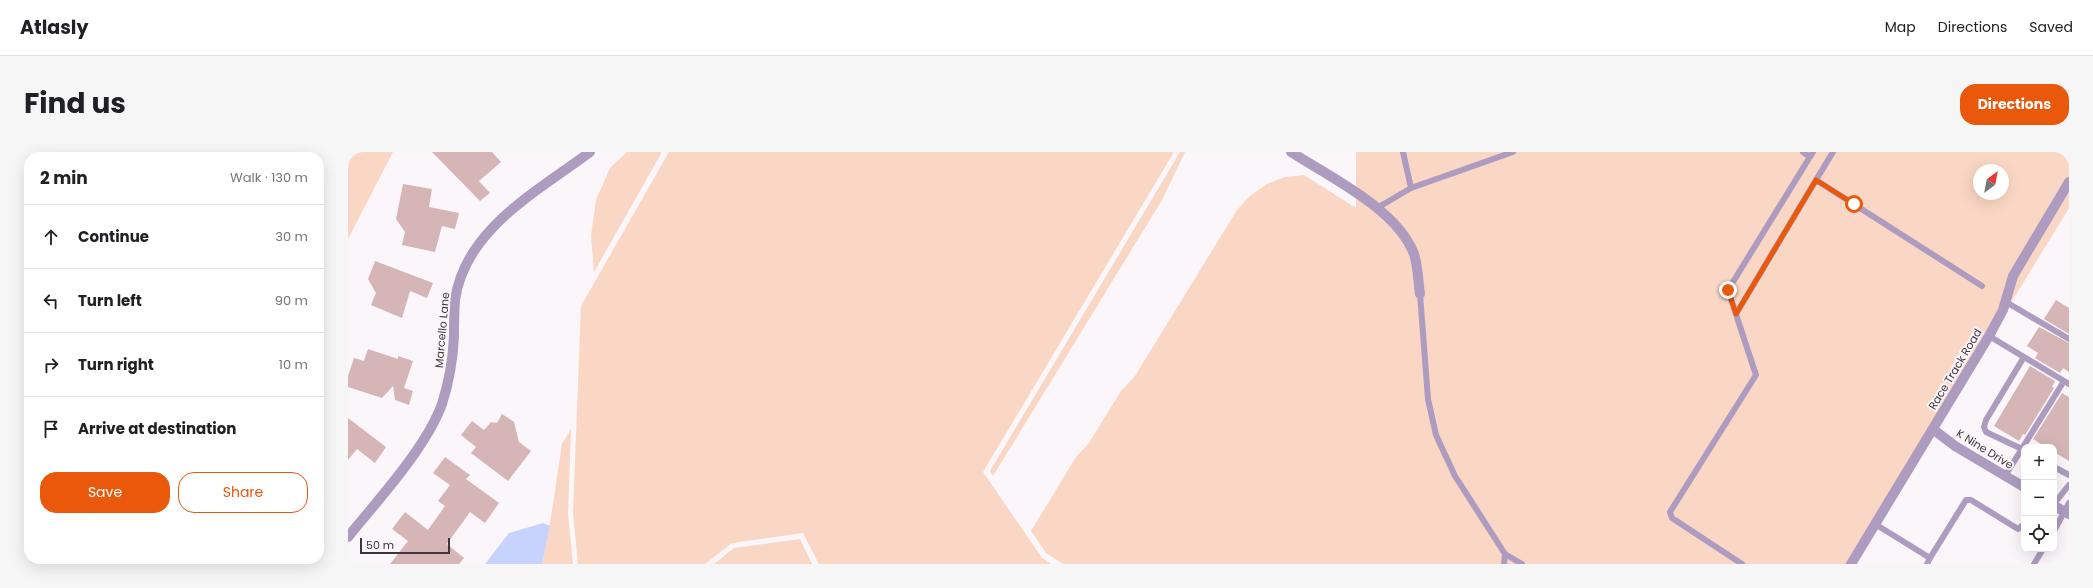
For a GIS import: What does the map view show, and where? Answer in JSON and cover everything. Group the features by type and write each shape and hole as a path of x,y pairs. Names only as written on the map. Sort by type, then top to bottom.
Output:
{"street":[{"name":"Marcello Lane","path":"348,537 418,448 442,405 452,357 455,298 462,276 475,249 498,221 590,152"},
{"path":"1291,152 1377,208 1398,228 1414,254 1420,294"},
{"name":"Race Track Road","path":"1851,564 1934,430 1989,336 2003,310 2013,276 2069,182"},
{"name":"K Nine Drive","path":"1934,430 1955,446 2021,486"},
{"path":"2057,506 2067,510"}],"lane":[{"path":"1403,152 1411,188"},
{"path":"1377,208 1411,188 1513,152"},
{"path":"1742,564 1672,518 1670,512 1756,375 1728,290 1811,154 1803,152"},
{"path":"1736,314 1832,152"},
{"path":"1816,180 1982,286"},
{"path":"1420,294 1428,399 1436,436 1455,476 1505,554 1522,564"},
{"path":"2006,302 2069,339"},
{"path":"1989,336 2067,383 2027,444"},
{"path":"2021,449 1986,432 1984,427 1986,420 2024,357"},
{"path":"2004,476 2021,453"},
{"path":"2057,469 2069,475"},
{"path":"2057,501 2069,486"},
{"path":"1927,564 1966,500 1972,500 2018,530 2021,527"},
{"path":"2057,526 2067,510"},
{"path":"1875,524 1930,558"},
{"path":"2034,564 2041,552"},
{"path":"1504,564 1505,554"}],"shaded area":[{"path":"348,152 393,152 348,239"},
{"path":"627,152 662,152 594,272 591,235 596,200 610,168"},
{"path":"669,152 1174,152 983,472 1042,558 1051,564 819,564 803,533 732,543 705,564 578,564 573,513 581,306"},
{"path":"1180,152 1185,152 1162,200 993,476 990,471"},
{"path":"1356,152 2069,152 2069,208 1851,564 1063,564 1046,553 1031,531 1076,457 1089,443 1121,391 1135,376 1237,210 1250,196 1267,184 1285,177 1304,175 1356,208"},
{"path":"571,429 568,514 573,564 542,564 550,524 562,444"},
{"path":"800,539 812,564 714,564 734,548"}],"water":[{"path":"543,523 550,526 542,564 485,564 509,533"}],"building":[{"path":"432,152 492,152 501,162 479,181 490,193 480,201"},
{"path":"403,184 432,189 429,207 459,213 455,229 442,226 435,252 402,245 405,232 396,219"},
{"path":"375,261 433,283 427,298 410,291 402,318 371,305 376,293 368,279"},
{"path":"2056,300 2069,308 2069,334 2044,319"},
{"path":"2039,327 2069,343 2069,372 2063,368 2060,373 2035,358 2038,353 2027,346"},
{"path":"368,349 398,359 398,356 413,361 404,388 413,391 409,405 395,400 393,386 382,398 348,387 348,376 354,358 364,361"},
{"path":"2030,366 2055,381 2052,387 2054,388 2025,435 2023,434 2019,441 1994,426"},
{"path":"2062,393 2069,397 2069,461 2057,454 2057,444 2041,444 2033,439"},
{"path":"502,414 514,422 519,442 531,451 508,481 471,453 476,447 461,435 472,421 484,430 491,422 497,423"},
{"path":"348,418 386,447 375,463 357,449 348,460"},
{"path":"445,457 470,475 466,479 499,503 485,523 470,512 447,544 464,558 459,564 390,564 408,541 392,529 405,512 428,530 445,506 438,501 450,485 433,473"}],"route":[{"path":"1728,290 1736,314 1816,180 1854,204"}]}
